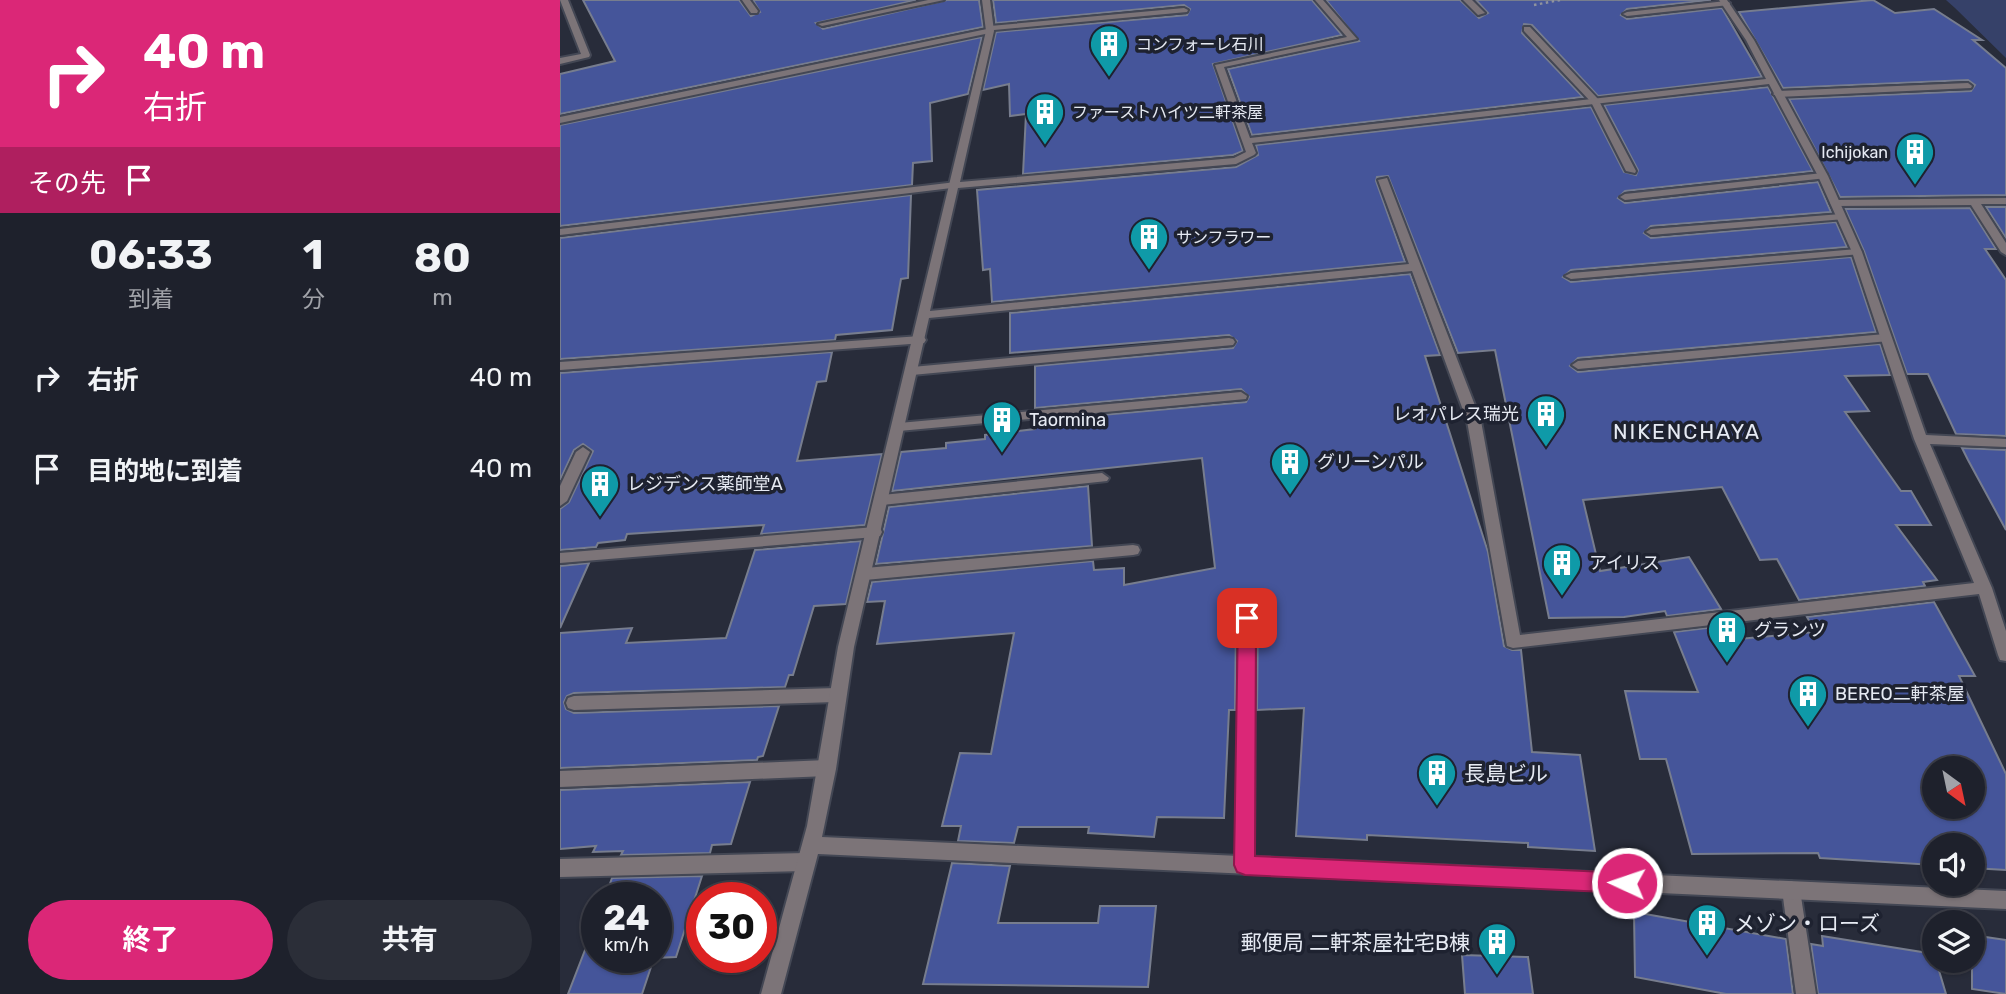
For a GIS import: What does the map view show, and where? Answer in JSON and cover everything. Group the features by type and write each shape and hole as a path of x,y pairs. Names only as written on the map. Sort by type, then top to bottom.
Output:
{"street":[{"path":"560,61 586,55 564,0"},
{"path":"746,0 754,12"},
{"path":"822,24 940,0"},
{"path":"771,994 808,854 827,768 836,695 990,29 986,0"},
{"path":"560,232 956,185 1236,161 1251,153 1219,65 1279,56 1295,48 1353,39 1319,0"},
{"path":"1467,0 1481,13"},
{"path":"1628,10 1638,13 1724,2 1750,40 1823,176 1857,252 1922,439 1984,588 2006,655"},
{"path":"560,120 990,29 1184,10"},
{"path":"1527,29 1594,101 1631,171"},
{"path":"1247,141 1770,81"},
{"path":"1778,94 1968,86"},
{"path":"1625,198 1823,176"},
{"path":"1382,180 1474,421 1513,642 1984,588"},
{"path":"1974,201 2006,252"},
{"path":"1835,203 2006,201"},
{"path":"1651,232 1841,217"},
{"path":"1571,276 1857,252"},
{"path":"926,315 1416,267"},
{"path":"1578,365 1885,338"},
{"path":"560,366 920,340"},
{"path":"912,371 1229,342"},
{"path":"899,427 1241,396"},
{"path":"1922,439 2006,443"},
{"path":"560,501 583,452"},
{"path":"882,500 1102,478"},
{"path":"560,558 875,532"},
{"path":"865,574 1133,550"},
{"path":"1245,865 1247,618"},
{"path":"574,703 836,695"},
{"path":"560,779 827,768"},
{"path":"560,868 808,854 1245,865 2006,900"},
{"path":"1791,890 1806,994"}],"path":[{"path":"1529,6 1560,0"}],"shaded area":[{"path":"1946,0 2006,0 2006,58 1955,8"}],"building":[{"path":"583,0 739,0 751,16 760,12 753,0 916,0 816,23 823,29 947,0 979,0 983,27 560,114 560,74 615,61"},
{"path":"993,0 1312,0 1342,35 1213,64 1243,151 1233,155 1023,174 1026,114 1010,116 1009,84 983,90 996,32 1187,15 1190,9 1184,5 996,23"},
{"path":"1326,0 1460,0 1479,18 1488,13 1476,0 1711,0 1627,9 1621,15 1627,19 1722,8 1762,77 1598,96 1532,25 1524,24 1522,33 1583,97 1252,135 1228,69 1359,41"},
{"path":"1873,0 1895,13 1934,9 1982,40 1973,40 2006,68 2006,195 1840,197 1789,99 1971,91 1975,85 1968,80 1783,88 1739,12"},
{"path":"982,37 968,94 930,103 932,161 913,163 912,185 560,226 560,125"},
{"path":"1768,87 1813,171 1625,191 1618,198 1625,203 1818,182 1831,212 1651,226 1644,233 1651,238 1836,222 1847,247 1571,270 1563,277 1571,282 1851,257 1876,332 1578,358 1570,366 1578,372 1880,344 1890,375 1845,376 1869,411 1845,412 1901,491 1911,491 1931,525 1896,525 1937,580 1923,582 1925,586 1799,600 1777,559 1760,560 1722,487 1583,500 1600,571 1689,557 1721,609 1667,616 1665,611 1624,617 1549,618 1495,350 1458,353 1388,176 1377,177 1376,181 1405,262 992,302 990,269 983,270 977,190 1236,167 1258,155 1256,145 1591,107 1624,172 1636,175 1638,170 1604,105"},
{"path":"911,195 908,278 901,279 892,330 836,335 835,340 560,359 560,238"},
{"path":"1986,207 2006,207 2006,238"},
{"path":"1970,208 1996,249 1985,249 2006,280 2006,436 1956,434 1928,374 1907,374 1864,251 1845,209"},
{"path":"1410,274 1440,355 1425,356 1488,552 1504,646 1521,650 1532,752 1580,755 1595,851 1528,847 1528,843 1367,835 1367,840 1296,836 1304,708 1257,710 1258,618 1248,610 1241,612 1236,618 1235,710 1229,710 1224,818 1157,817 1154,837 1088,833 1089,827 1018,827 1014,843 958,841 961,826 942,826 960,753 991,754 1014,633 877,644 885,601 867,602 872,582 1093,561 1094,570 1124,568 1124,585 1215,568 1202,458 892,491 901,452 946,448 946,443 985,439 985,435 1035,429 1035,421 1246,402 1249,397 1241,389 1035,408 1035,366 1233,348 1237,341 1229,335 1010,353 1010,313"},
{"path":"832,352 826,381 817,382 797,461 882,454 865,525 761,534 764,525 627,534 625,540 598,543 596,547 560,550 560,509 569,502 593,451 583,444 574,450 560,480 560,373"},
{"path":"1962,448 2006,450 2006,530 1968,460"},
{"path":"1088,486 1092,546 876,564 889,507"},
{"path":"861,541 846,604 814,606 793,675 789,675 785,687 574,693 567,696 564,702 566,709 574,713 779,706 763,756 757,760 560,768 560,633 632,628 626,643 726,638 755,550"},
{"path":"589,563 560,628 560,566"},
{"path":"1934,602 1975,676 1959,676 2006,774 2006,870 1985,869 1985,833 1922,833 1922,864 1820,858 1818,853 1692,854 1666,759 1640,759 1625,691 1698,692 1674,632 1731,625 1739,639 1816,632 1807,617"},
{"path":"750,782 731,844 712,845 710,853 621,855 623,851 593,852 596,846 560,849 560,790"},
{"path":"952,863 1010,866 998,923 1098,923 1100,906 1156,906 1148,987 923,984"},
{"path":"702,876 700,882 686,882 686,926 676,957 672,957 672,882 611,882 612,878"},
{"name":"メゾン・ローズ","path":"1634,912 1786,939 1793,994 1726,994 1635,977"},
{"path":"1822,936 1922,952 1922,973 1940,973 1946,994 1818,994 1811,944 1823,946"},
{"path":"1985,937 2006,940 2006,994 1972,989 1972,973 1985,973"},
{"name":"郵便局 二軒茶屋社宅B棟","path":"1462,955 1528,957 1533,994 1465,994"},
{"path":"581,960 581,973 649,973 642,994 568,994"}],"place":[{"name":"コンフォーレ石川","path":"1109,78"},
{"name":"ファーストハイツ二軒茶屋","path":"1045,146"},
{"name":"Ichijokan","path":"1915,186"},
{"name":"サンフラワー","path":"1149,271"},
{"name":"レオパレス瑞光","path":"1546,448"},
{"name":"Taormina","path":"1002,454"},
{"name":"グリーンパル","path":"1290,496"},
{"name":"レジデンス薬師堂A","path":"600,518"},
{"name":"アイリス","path":"1562,597"},
{"name":"グランツ","path":"1727,664"},
{"name":"BEREO二軒茶屋","path":"1808,728"},
{"name":"長島ビル","path":"1437,807"},
{"name":"メゾン・ローズ","path":"1707,957"},
{"name":"郵便局 二軒茶屋社宅B棟","path":"1497,976"}],"district":[{"name":"NIKENCHAYA","path":"1687,431"}],"route":[{"path":"1247,618 1245,865 1627,883"}]}
